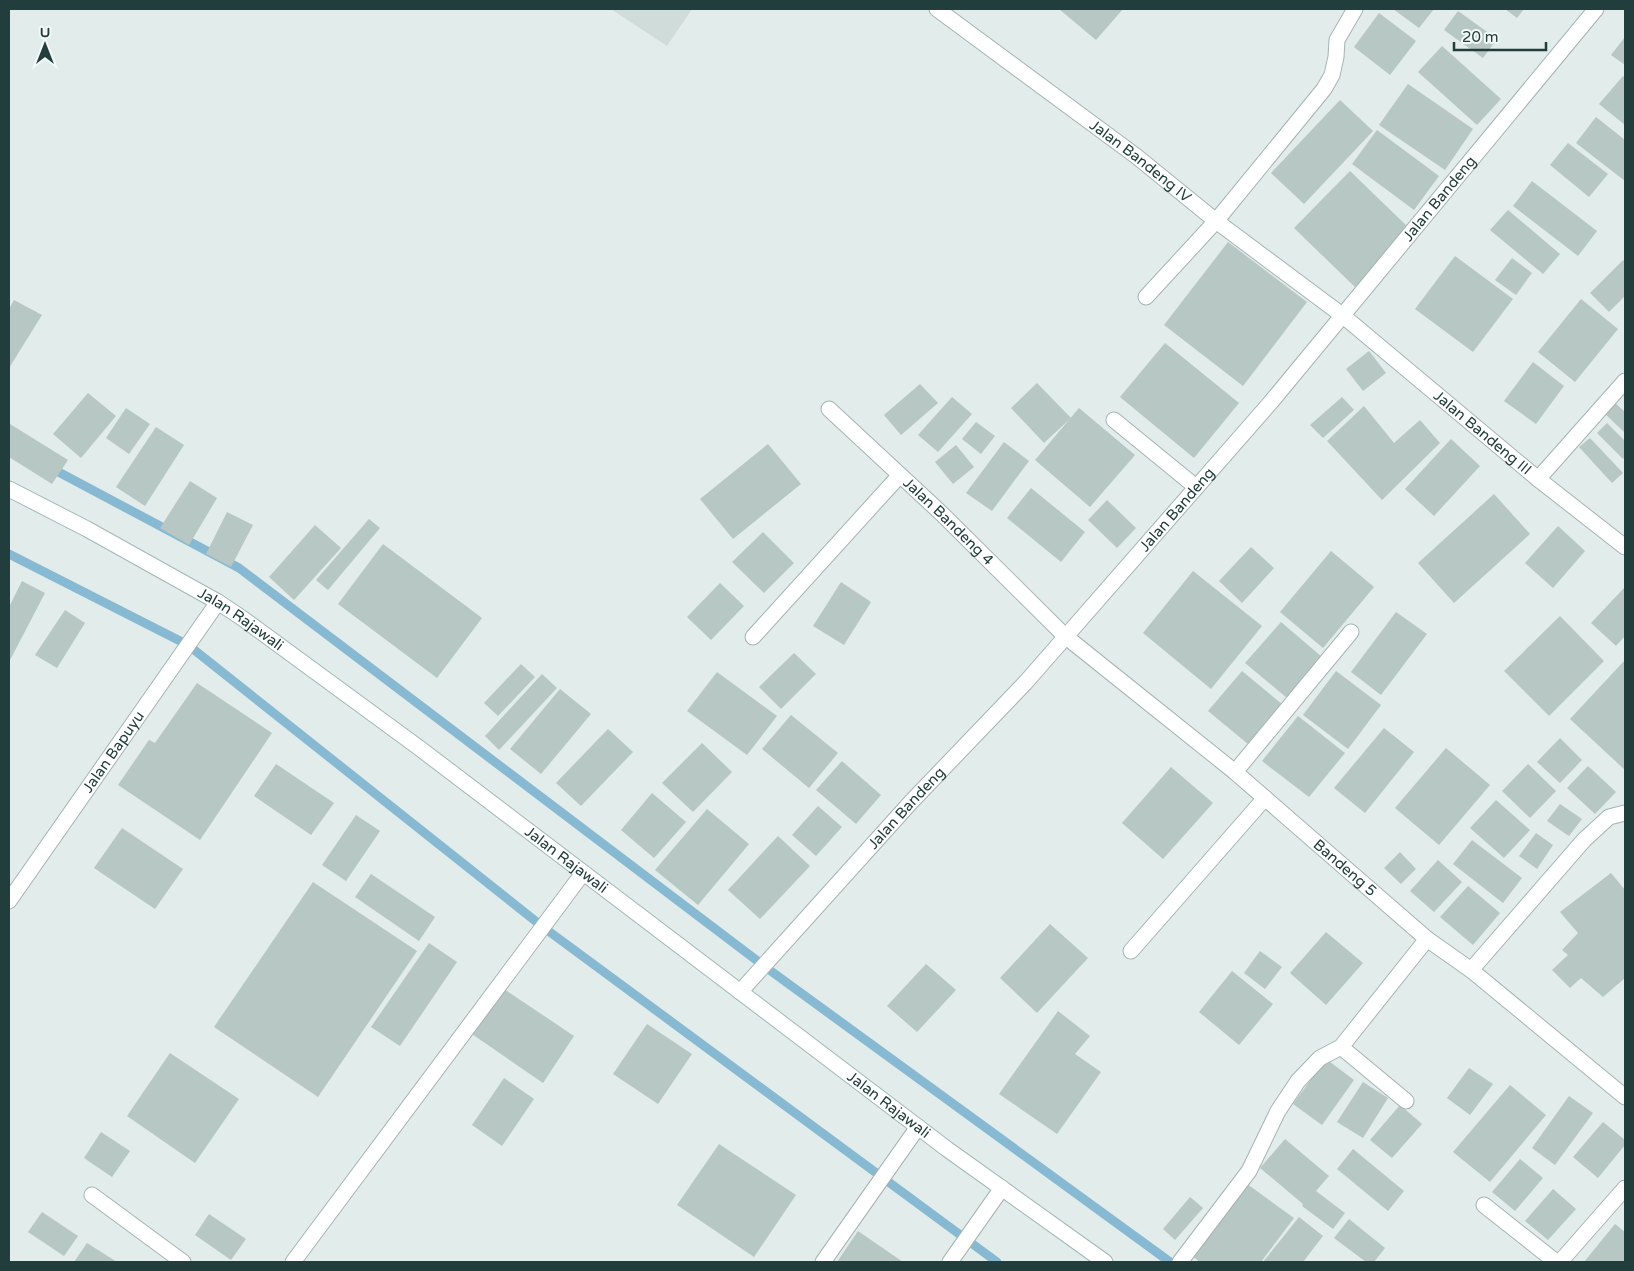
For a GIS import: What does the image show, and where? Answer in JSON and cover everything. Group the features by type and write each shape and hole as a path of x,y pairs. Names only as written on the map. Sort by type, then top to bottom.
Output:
{"street":[{"name":"Jalan Bandeng IV","path":"937,9 1136,156 1216,221 1342,316"},
{"path":"1146,297 1216,221 1324,89 1332,74 1337,40 1355,9"},
{"name":"Jalan Bandeng","path":"740,992 911,802 1026,682 1271,402 1596,9"},
{"name":"Jalan Bandeng III","path":"1342,316 1538,479 1625,547"},
{"path":"1538,479 1625,381"},
{"name":"Jalan Bandeng 4","path":"829,409 941,513 1066,636"},
{"path":"1114,420 1196,487"},
{"path":"753,638 900,476"},
{"name":"Jalan Rajawali","path":"9,490 88,529 218,602 418,747 918,1127 1105,1262"},
{"name":"Jalan Bapuyu","path":"9,901 218,602"},
{"path":"1235,772 1351,632"},
{"name":"Bandeng 5","path":"1066,636 1235,772 1427,939 1471,970 1625,1097"},
{"path":"1132,951 1264,798"},
{"path":"1471,970 1584,840 1609,817 1625,813"},
{"path":"293,1262 583,873"},
{"path":"1180,1262 1249,1171 1278,1111 1298,1080 1320,1058 1341,1047 1427,939"},
{"path":"1341,1047 1406,1101"},
{"path":"823,1262 918,1127"},
{"path":"950,1262 1002,1188"},
{"path":"1560,1262 1625,1188"},
{"path":"92,1195 184,1262"},
{"path":"1484,1205 1556,1262"}],"shaded area":[{"path":"611,9 692,9 667,46"}],"building":[{"path":"1059,9 1123,9 1096,40"},
{"path":"1393,9 1434,9 1419,28"},
{"path":"1505,9 1524,9 1517,18"},
{"path":"1458,11 1497,39 1483,58 1444,30"},
{"path":"1379,13 1416,41 1390,75 1354,47"},
{"path":"1625,37 1625,65 1611,55"},
{"path":"1442,46 1501,99 1477,125 1418,72"},
{"path":"1623,76 1625,78 1625,125 1599,104"},
{"path":"1408,84 1473,129 1445,170 1379,125"},
{"path":"1340,100 1373,131 1304,204 1271,173"},
{"path":"1596,117 1625,140 1625,181 1576,143"},
{"path":"1377,130 1439,176 1414,210 1352,164"},
{"path":"1568,143 1608,174 1589,197 1550,165"},
{"path":"1350,171 1411,230 1355,287 1294,228"},
{"path":"1532,181 1597,231 1578,256 1513,206"},
{"path":"1508,210 1560,254 1543,274 1490,230"},
{"path":"1228,242 1307,302 1243,386 1164,325"},
{"path":"1455,256 1513,299 1473,352 1415,309"},
{"path":"1512,258 1532,273 1516,295 1495,280"},
{"path":"1623,260 1625,262 1625,296 1609,312 1590,293"},
{"path":"1581,299 1618,329 1575,382 1538,352"},
{"path":"14,300 42,315 9,368 9,309"},
{"path":"1165,343 1239,403 1194,458 1120,397"},
{"path":"1369,351 1386,373 1363,391 1346,369"},
{"path":"1533,362 1564,386 1536,424 1504,401"},
{"path":"1037,383 1071,418 1044,443 1011,408"},
{"path":"920,384 938,403 901,435 884,415"},
{"path":"88,393 116,416 81,458 53,434"},
{"path":"952,397 972,414 938,452 918,435"},
{"path":"1342,397 1354,410 1323,438 1310,425"},
{"path":"1613,401 1625,412 1625,433 1602,411"},
{"path":"1364,406 1394,443 1420,420 1440,443 1382,500 1327,441"},
{"path":"126,408 150,424 129,454 106,438"},
{"path":"1079,408 1135,455 1090,507 1035,460"},
{"path":"976,422 995,436 981,454 962,439"},
{"path":"1607,423 1625,441 1625,457 1623,459 1597,433"},
{"path":"10,424 68,460 52,484 9,457"},
{"path":"156,427 184,445 145,506 116,487"},
{"path":"1590,438 1623,473 1612,483 1579,447"},
{"path":"1451,439 1480,466 1434,516 1405,489"},
{"path":"1004,442 1029,461 992,511 966,493"},
{"path":"768,444 801,484 733,539 700,499"},
{"path":"956,445 974,467 953,484 935,462"},
{"path":"190,481 217,498 189,545 160,528"},
{"path":"1031,488 1085,532 1061,562 1007,518"},
{"path":"1494,494 1530,534 1454,603 1418,563"},
{"path":"1107,500 1136,528 1117,548 1088,520"},
{"path":"227,512 253,525 231,567 206,554"},
{"path":"369,519 380,528 328,590 316,580"},
{"path":"315,525 341,548 294,600 269,577"},
{"path":"1558,526 1585,551 1553,588 1525,563"},
{"path":"763,532 794,563 764,593 732,562"},
{"path":"383,544 482,618 437,678 338,604"},
{"path":"1251,547 1274,568 1242,603 1219,581"},
{"path":"1331,551 1374,587 1323,648 1280,612"},
{"path":"1193,571 1262,626 1211,689 1143,633"},
{"path":"22,581 45,593 9,662 9,607"},
{"path":"841,582 871,602 844,645 813,626"},
{"path":"720,583 744,606 711,640 687,617"},
{"path":"1625,587 1625,636 1616,646 1591,623"},
{"path":"65,610 85,623 57,668 35,655"},
{"path":"1396,612 1427,634 1381,695 1351,672"},
{"path":"1560,616 1604,661 1549,716 1504,671"},
{"path":"1281,622 1322,657 1287,698 1245,663"},
{"path":"794,653 816,674 781,709 759,687"},
{"path":"1625,660 1625,770 1570,719"},
{"path":"521,664 535,677 498,716 484,703"},
{"path":"1242,671 1288,709 1254,749 1208,711"},
{"path":"1336,671 1381,705 1348,749 1303,715"},
{"path":"717,672 777,716 747,755 687,711"},
{"path":"542,674 557,688 499,750 485,736"},
{"path":"197,683 272,733 200,840 118,785 149,740 155,743"},
{"path":"560,689 591,714 541,774 510,749"},
{"path":"791,715 838,753 809,788 762,749"},
{"path":"1298,716 1345,753 1309,797 1262,761"},
{"path":"1384,728 1414,752 1365,813 1334,788"},
{"path":"608,729 633,752 581,806 556,783"},
{"path":"1560,738 1582,760 1560,783 1537,762"},
{"path":"702,743 732,772 693,812 662,783"},
{"path":"1446,748 1490,785 1439,845 1395,808"},
{"path":"842,761 881,795 856,824 816,790"},
{"path":"276,764 334,803 311,835 254,796"},
{"path":"1528,764 1556,791 1530,818 1502,791"},
{"path":"1588,766 1616,792 1595,814 1567,788"},
{"path":"1171,767 1213,803 1163,859 1122,823"},
{"path":"652,793 686,822 654,858 621,830"},
{"path":"1496,800 1530,830 1504,858 1470,828"},
{"path":"1560,804 1582,819 1569,836 1547,821"},
{"path":"818,806 842,827 816,856 792,835"},
{"path":"707,809 749,844 698,905 655,870"},
{"path":"356,815 380,831 346,881 322,865"},
{"path":"122,828 183,869 155,909 94,868"},
{"path":"1536,833 1553,845 1537,869 1519,856"},
{"path":"778,836 810,866 760,919 728,890"},
{"path":"1472,840 1522,878 1503,903 1453,864"},
{"path":"1400,852 1416,869 1401,884 1384,868"},
{"path":"1438,860 1462,882 1434,912 1410,891"},
{"path":"1611,873 1625,890 1625,978 1603,997 1581,978 1570,988 1552,970 1568,955 1562,950 1578,933 1560,912"},
{"path":"371,874 435,917 419,941 355,897"},
{"path":"313,882 417,951 318,1097 214,1027"},
{"path":"1468,886 1500,913 1473,945 1440,917"},
{"path":"1050,924 1088,958 1037,1013 1000,978"},
{"path":"1326,932 1363,963 1326,1005 1290,973"},
{"path":"429,943 457,962 400,1046 371,1027"},
{"path":"1260,951 1282,967 1265,989 1244,973"},
{"path":"926,964 956,990 917,1032 887,1006"},
{"path":"1232,971 1273,1004 1239,1045 1199,1012"},
{"path":"501,987 574,1036 543,1083 469,1032"},
{"path":"1058,1011 1090,1036 1075,1054 1101,1072 1057,1134 999,1094"},
{"path":"647,1024 692,1054 658,1104 613,1074"},
{"path":"170,1053 239,1099 195,1163 127,1116"},
{"path":"1326,1059 1354,1080 1322,1125 1293,1104"},
{"path":"1469,1068 1493,1084 1470,1115 1447,1098"},
{"path":"504,1078 534,1099 502,1146 472,1125"},
{"path":"1363,1082 1388,1098 1363,1138 1337,1122"},
{"path":"1510,1085 1546,1115 1490,1182 1453,1152"},
{"path":"1569,1096 1593,1113 1555,1165 1532,1148"},
{"path":"1400,1105 1422,1124 1392,1158 1370,1140"},
{"path":"1603,1122 1625,1140 1625,1145 1598,1178 1573,1157"},
{"path":"101,1132 130,1151 112,1177 84,1158"},
{"path":"1285,1139 1329,1176 1316,1191 1345,1213 1333,1229 1302,1206 1303,1204 1260,1168"},
{"path":"719,1144 796,1195 754,1257 677,1205"},
{"path":"1353,1149 1404,1191 1388,1211 1337,1169"},
{"path":"1520,1159 1543,1178 1515,1211 1492,1192"},
{"path":"1247,1184 1294,1218 1261,1262 1200,1262 1192,1256"},
{"path":"1553,1189 1576,1209 1548,1240 1525,1221"},
{"path":"1190,1197 1203,1208 1175,1240 1163,1229"},
{"path":"42,1212 78,1236 64,1256 28,1232"},
{"path":"209,1214 246,1239 231,1260 195,1235"},
{"path":"1299,1217 1323,1236 1303,1262 1263,1262"},
{"path":"1349,1219 1385,1248 1374,1262 1366,1262 1334,1238"},
{"path":"1615,1224 1625,1232 1625,1262 1584,1262"},
{"path":"858,1231 903,1262 837,1262"},
{"path":"87,1243 117,1262 74,1262"}],"waterway":[{"path":"51,468 239,568 764,966 1170,1262"},
{"path":"9,554 188,645 543,927 997,1262"}]}
